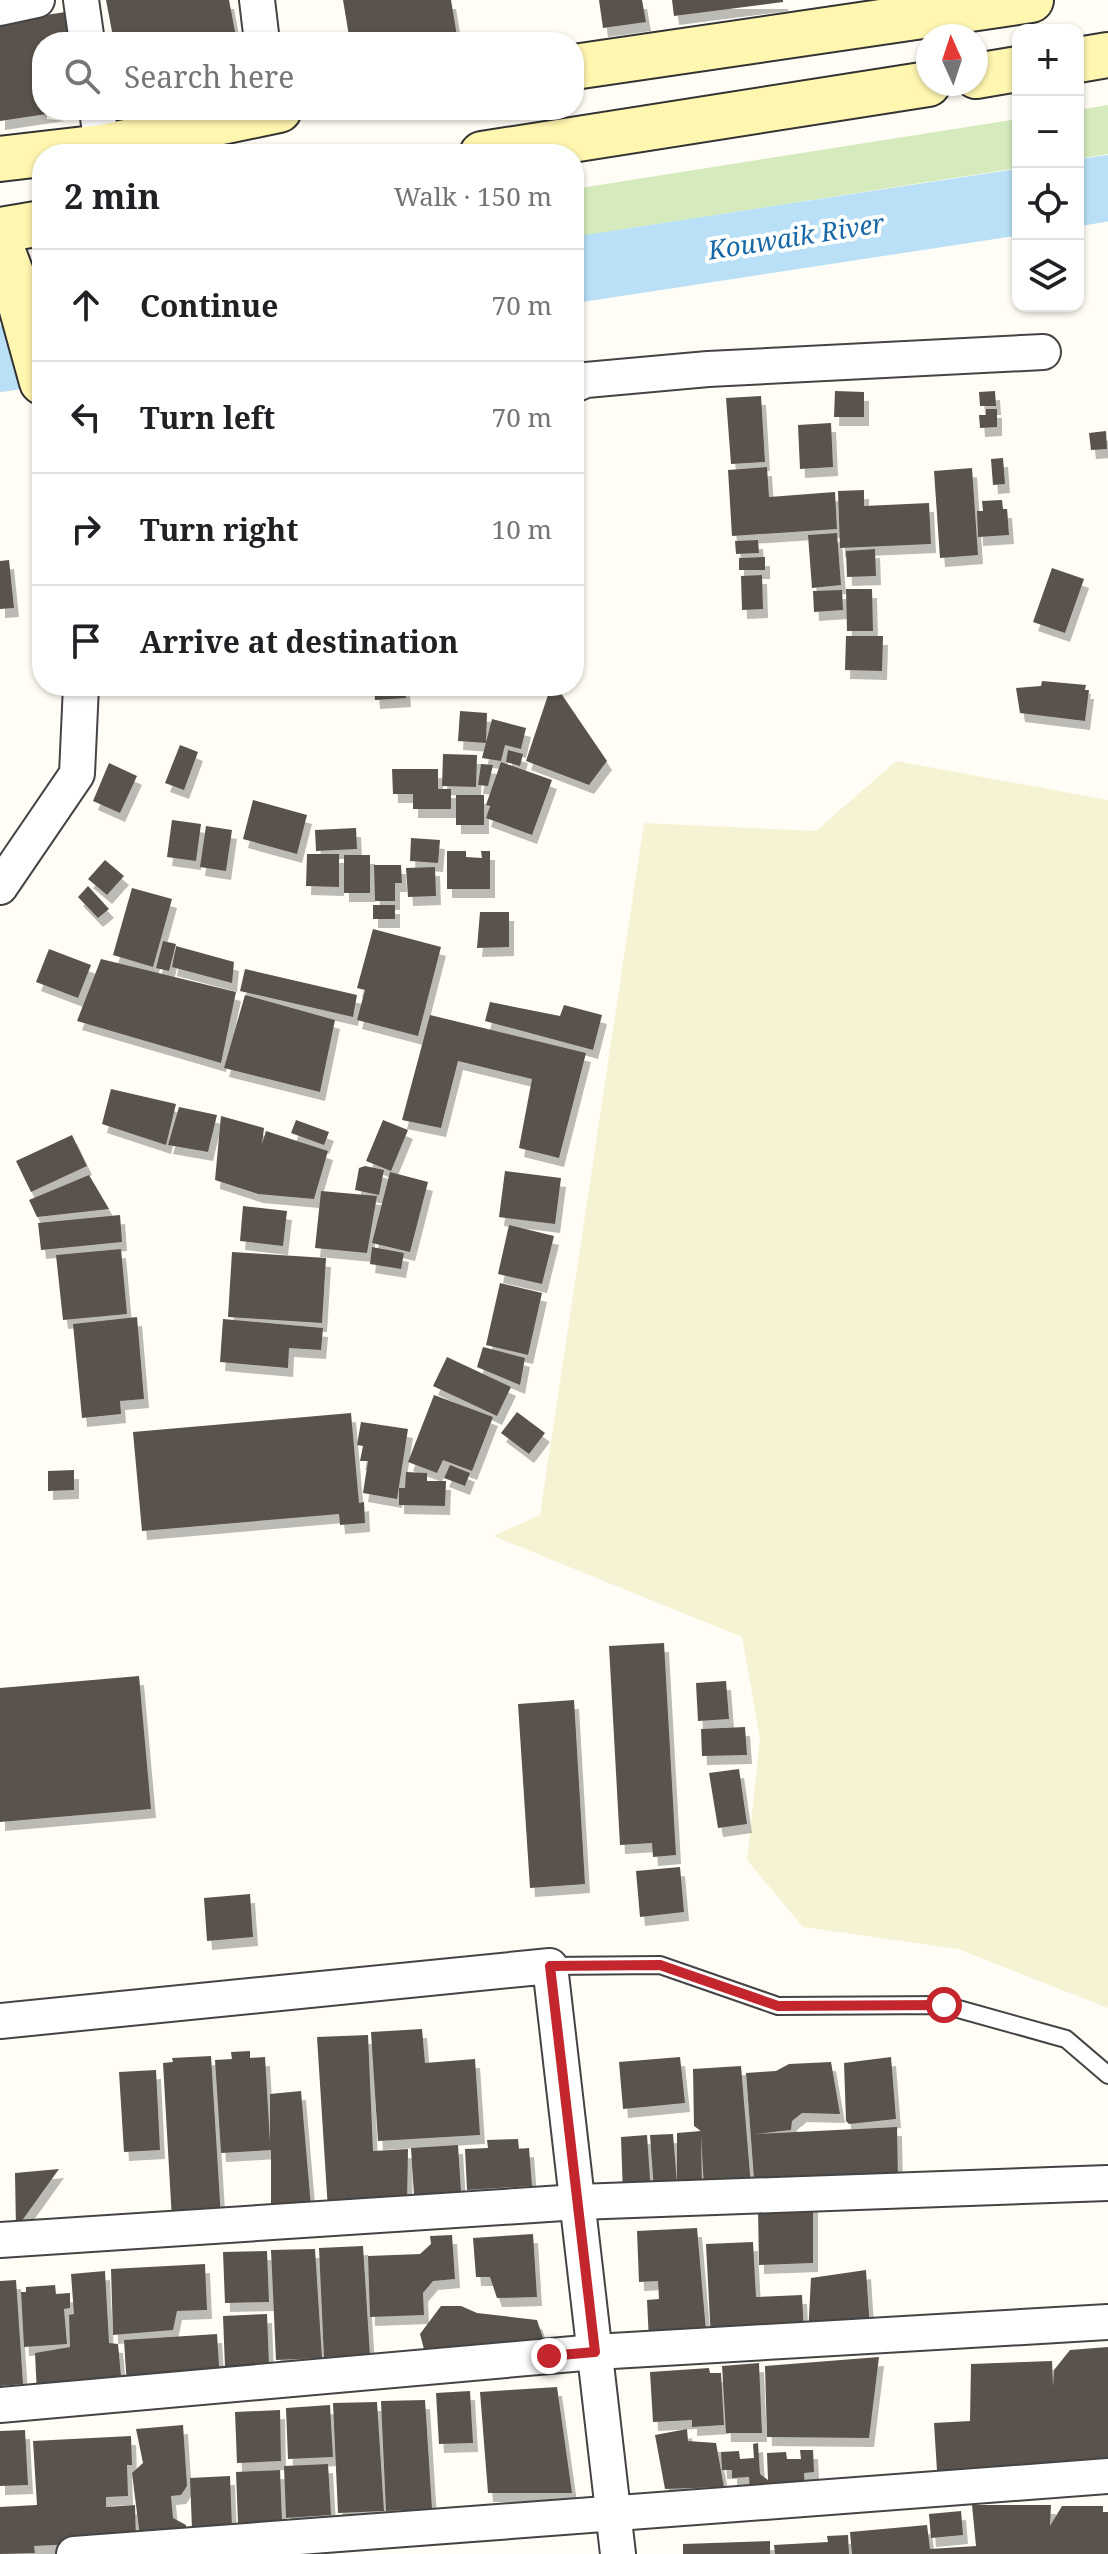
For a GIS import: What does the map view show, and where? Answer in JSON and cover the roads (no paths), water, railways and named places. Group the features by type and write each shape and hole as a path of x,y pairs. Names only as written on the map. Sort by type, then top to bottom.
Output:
{"main road":[{"path":"584,66 1031,0"},
{"path":"1084,59 1108,55"},
{"path":"988,74 1012,70"},
{"path":"546,144 916,86"},
{"path":"48,144 100,128 177,120"},
{"path":"0,159 32,149"},
{"path":"0,230 32,225"},
{"path":"7,262 32,348"}],"street":[{"path":"0,8 37,0"},
{"path":"81,0 86,32"},
{"path":"257,0 261,32"},
{"path":"584,381 708,369 1043,352"},
{"path":"0,887 77,774 81,696"},
{"path":"0,2021 550,1966 618,2554"},
{"path":"0,2240 578,2202 1108,2183"},
{"path":"0,2405 595,2352 1108,2322"},
{"path":"74,2554 1108,2476"}],"lane":[{"path":"550,1966 660,1965 778,2006 944,2005 1066,2039 1108,2075"}],"waterway":[{"name":"Kouwaik River","path":"1084,192 1108,188"},
{"name":"Kouwaik River","path":"584,268 1012,203"},
{"name":"Kouwaik River","path":"0,359 32,354"}]}
